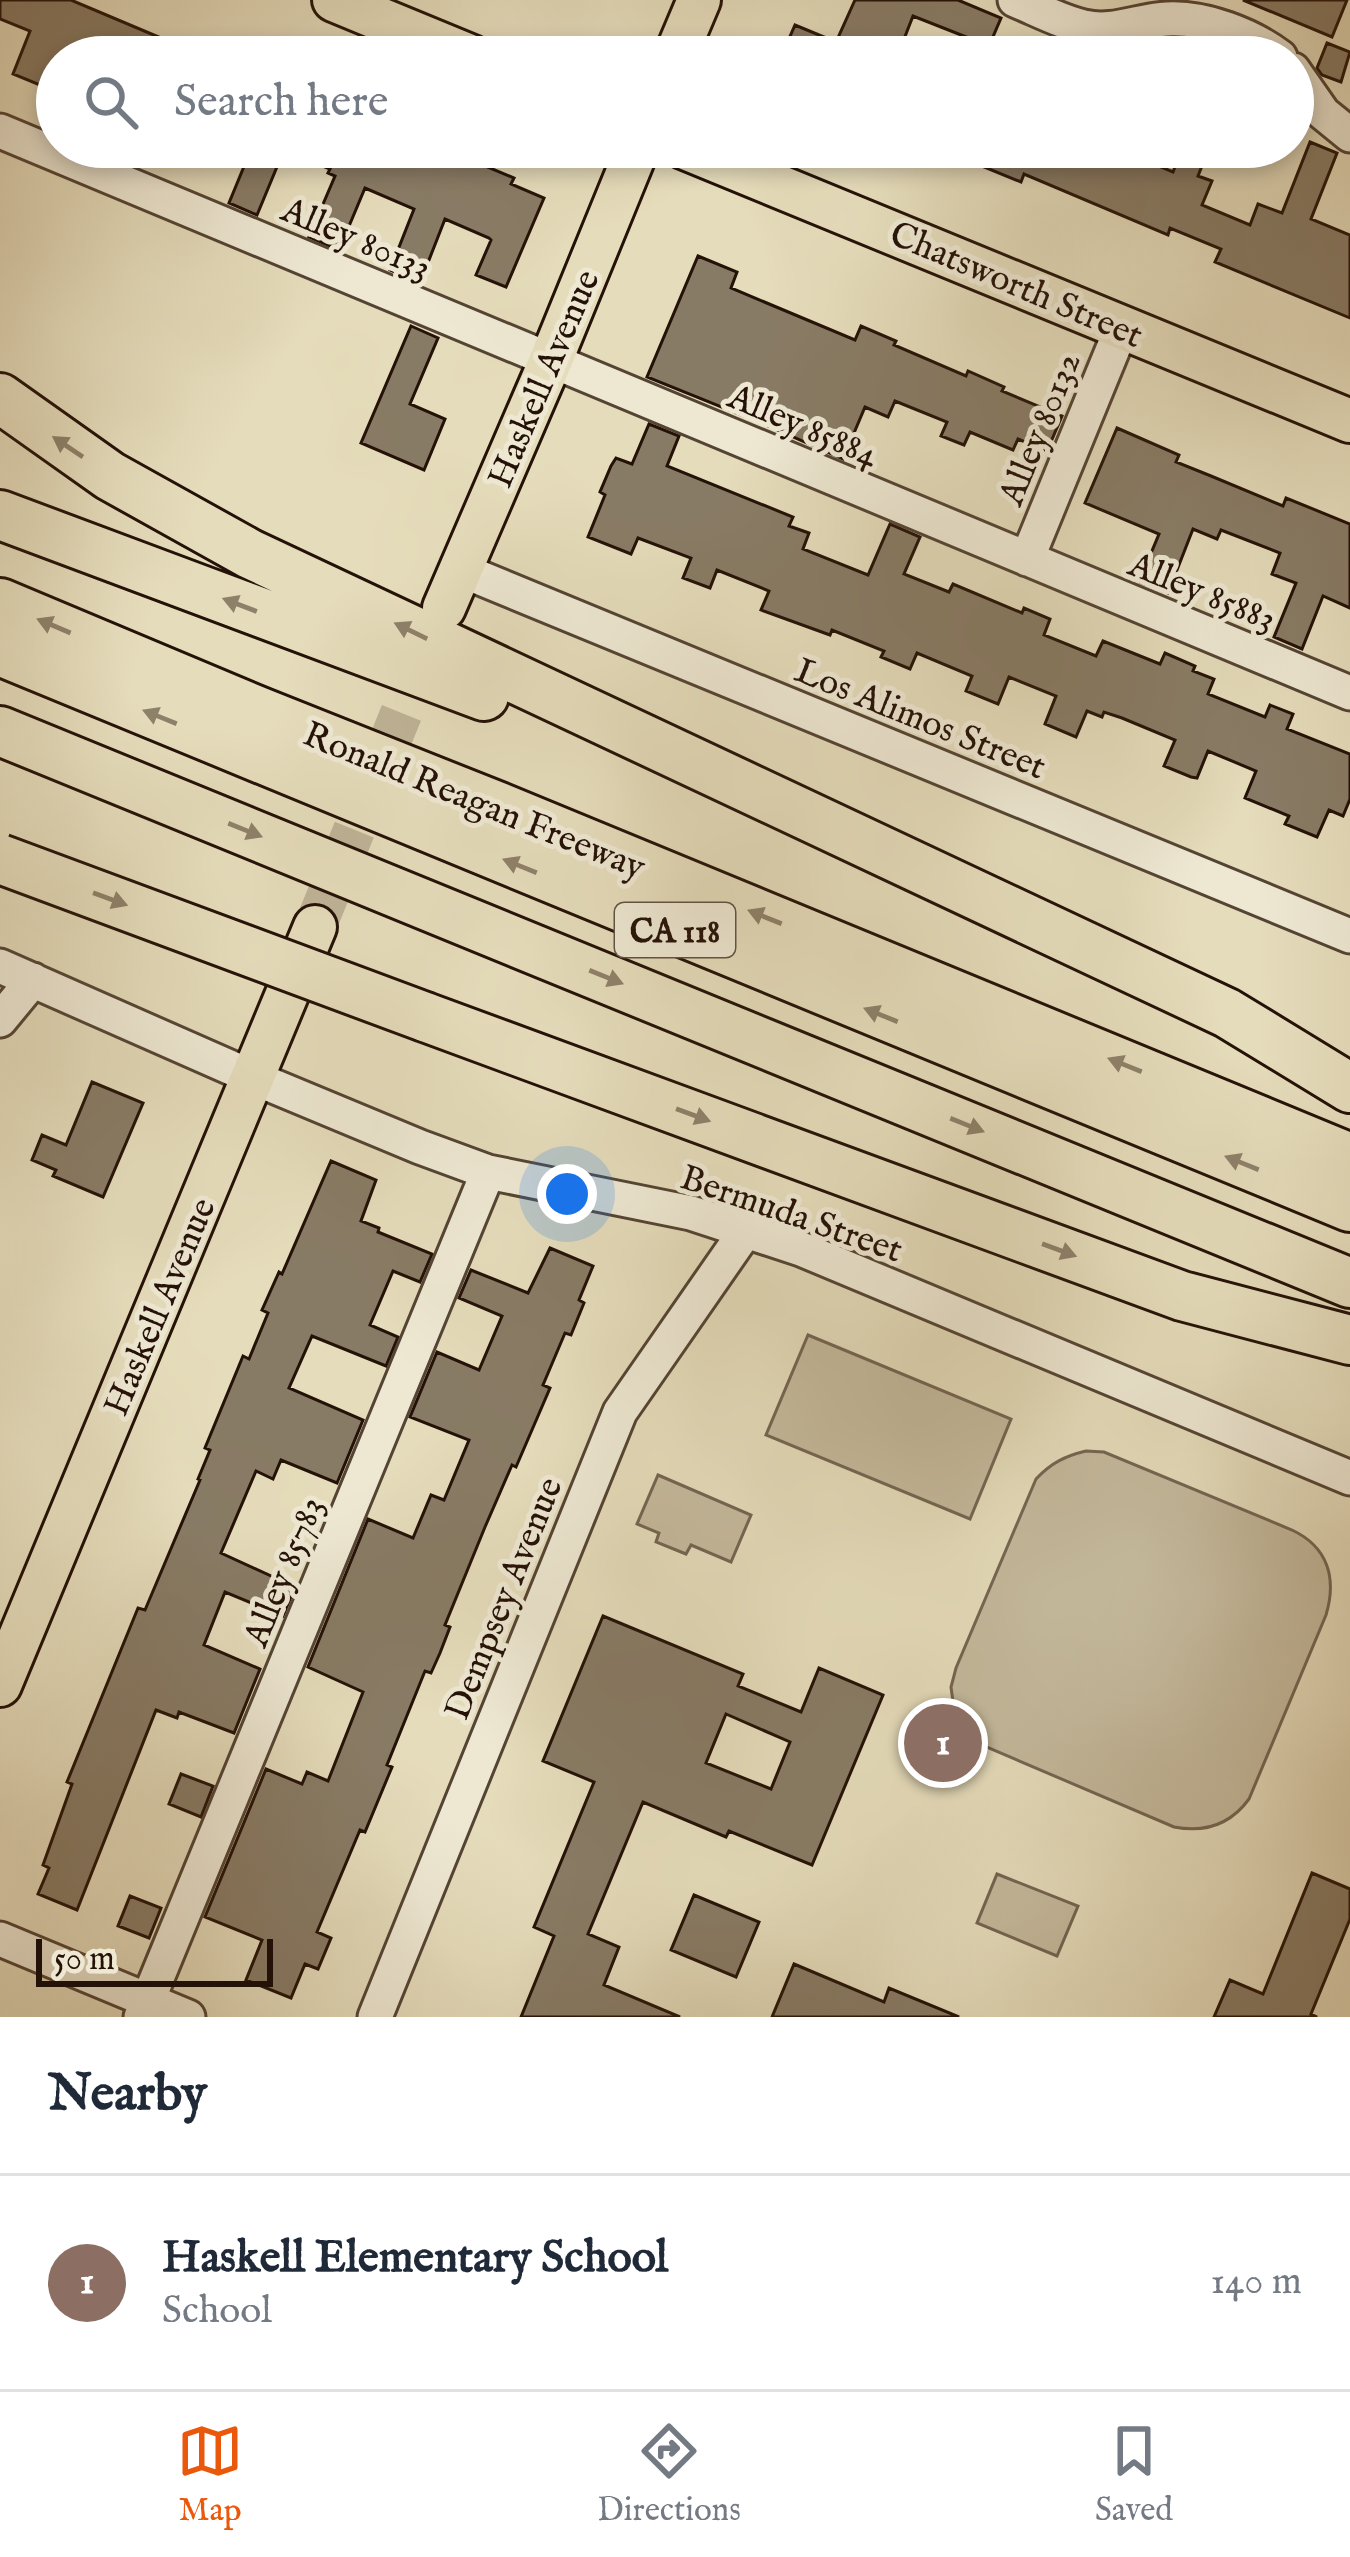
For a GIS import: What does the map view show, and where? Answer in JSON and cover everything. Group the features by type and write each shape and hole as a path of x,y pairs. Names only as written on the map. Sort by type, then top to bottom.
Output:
{"highway":[{"path":"0,398 110,476 250,554 1227,1013 1350,1088"},
{"path":"0,514 822,823"},
{"name":"Ronald Reagan Freeway","path":"0,603 1350,1158"},
{"name":"CA 118","path":"0,651 1350,1207"},
{"name":"CA 118","path":"0,730 1350,1283"},
{"path":"0,742 97,771"},
{"path":"0,859 1182,1296 1350,1340"}],"main road":[{"path":"334,0 421,36"},
{"path":"683,36 698,0"},
{"name":"Haskell Avenue","path":"453,589 629,168"},
{"name":"Chatsworth Street","path":"734,168 1350,421"},
{"name":"Haskell Avenue","path":"0,1685 315,927"}],"street":[{"path":"1015,0 1086,28 1168,19 1197,22 1238,36"},
{"path":"1314,100 1350,135"},
{"name":"Alley 80133","path":"0,130 36,145"},
{"name":"Alley 80133","path":"91,168 551,360"},
{"name":"Alley 80132","path":"1027,559 1122,327"},
{"name":"Alley 85884","path":"551,360 1027,559"},
{"name":"Alley 85883","path":"1027,559 1350,693"},
{"name":"Los Alimos Street","path":"453,589 1350,936"},
{"name":"Bermuda Street","path":"0,966 420,1147 488,1172 691,1213 801,1249 1350,1478"},
{"path":"0,1020 33,980"},
{"name":"Alley 85783","path":"144,2008 488,1172"},
{"name":"Dempsey Avenue","path":"375,2017 620,1412 745,1232"},
{"path":"0,1939 144,2008 188,2017"}],"shaded area":[{"path":"808,1335 1011,1419 970,1519 766,1435"},
{"path":"1086,1451 1104,1452 1292,1530 1314,1545 1327,1565 1326,1615 1249,1799 1216,1825 1174,1827 935,1725 943,1705 954,1709 951,1687 956,1668 1036,1479 1059,1461"},
{"path":"658,1475 751,1515 731,1562 691,1545 686,1554 656,1542 659,1533 637,1524"},
{"path":"997,1874 1078,1906 1057,1956 977,1923"}],"building":[{"path":"0,0 71,0 156,36 36,36 36,83 13,74 30,31 0,19"},
{"path":"855,0 958,0 1001,18 993,36 964,36 913,16 905,36 839,36"},
{"path":"1243,0 1347,0 1332,37"},
{"path":"795,25 822,36 790,36"},
{"path":"1327,43 1350,52 1341,82 1317,68"},
{"path":"1314,144 1337,153 1311,219 1350,235 1350,318 1215,262 1221,249 1170,228 1168,235 1024,174 1021,182 987,168 1163,168 1173,172 1175,168 1201,168 1198,176 1212,181 1202,205 1250,225 1258,204 1282,213 1300,168 1314,168"},
{"path":"243,168 277,168 257,215 229,203"},
{"path":"490,168 514,178 511,184 544,198 506,287 476,275 491,240 445,219 420,283 390,270 414,209 365,188 339,250 309,237 335,176 328,173 330,169"},
{"path":"698,256 737,272 731,288 855,340 861,326 896,341 894,345 966,376 968,371 1062,416 1047,451 1018,439 1013,450 970,432 964,445 941,436 947,422 895,401 888,417 865,407 843,459 647,377"},
{"path":"411,326 438,338 410,404 445,419 424,470 361,443"},
{"path":"649,424 679,436 667,466 793,517 789,526 809,533 803,549 868,575 890,524 920,537 904,574 949,592 953,584 1022,613 1024,608 1050,619 1044,635 1096,656 1103,641 1160,664 1165,653 1214,679 1208,694 1265,717 1270,705 1293,714 1287,729 1350,754 1350,799 1343,816 1329,810 1317,837 1285,824 1289,816 1245,798 1256,771 1208,751 1197,778 1191,777 1164,766 1175,740 1122,718 1087,711 1076,737 1045,724 1056,696 1009,677 998,704 966,691 972,676 917,653 910,669 881,657 884,651 832,630 830,635 761,610 769,591 717,570 710,588 683,578 691,558 638,538 631,554 588,537 611,466 616,458 632,464"},
{"path":"1117,428 1179,455 1176,462 1283,506 1286,498 1350,524 1350,608 1323,596 1302,649 1274,637 1296,583 1272,574 1280,553 1221,530 1217,539 1193,529 1168,593 1139,582 1159,534 1085,503"},
{"path":"92,1082 143,1103 103,1197 53,1176 56,1170 32,1160 42,1135 66,1145"},
{"path":"331,1161 376,1180 361,1221 432,1254 420,1282 393,1271 370,1325 398,1337 386,1366 312,1336 289,1388 363,1420 337,1483 281,1460 273,1479 256,1471 221,1553 295,1587 283,1616 225,1592 204,1645 260,1669 234,1733 179,1712 177,1718 156,1710 77,1910 38,1894 49,1868 43,1865 72,1784 67,1782 138,1608 145,1610 200,1480 210,1450 205,1448 243,1356 249,1359 268,1313 262,1310"},
{"path":"550,1248 593,1266 579,1300 584,1303 571,1335 565,1333 543,1385 550,1388 485,1527 445,1625 450,1627 440,1653 431,1673 425,1671 387,1765 392,1767 317,1932 331,1938 318,1969 305,1964 291,1998 246,1980 262,1940 205,1917 266,1769 302,1784 307,1772 328,1781 363,1692 308,1667 368,1519 413,1538 431,1495 444,1500 469,1440 410,1417 437,1352 479,1370 502,1316 459,1298 471,1270 528,1293"},
{"path":"603,1616 743,1674 738,1686 801,1712 819,1668 883,1695 812,1865 729,1831 726,1837 643,1802 588,1934 619,1947 604,1985 680,2017 521,2017 554,1936 534,1927 594,1782 543,1761","holes":["726,1714 790,1742 771,1789 706,1763"]},
{"path":"181,1774 213,1786 201,1817 169,1804"},
{"path":"1312,1873 1350,1889 1350,1919 1311,2014 1317,2017 1214,2017 1230,1980 1263,1994"},
{"path":"694,1895 759,1922 736,1977 671,1950"},
{"path":"130,1896 161,1908 149,1938 118,1926"},
{"path":"794,1964 884,2002 889,1988 959,2017 772,2017"}],"tunnel":[{"path":"315,927 430,642"}],"place":[{"name":"Haskell Elementary School","path":"943,1743"}]}
